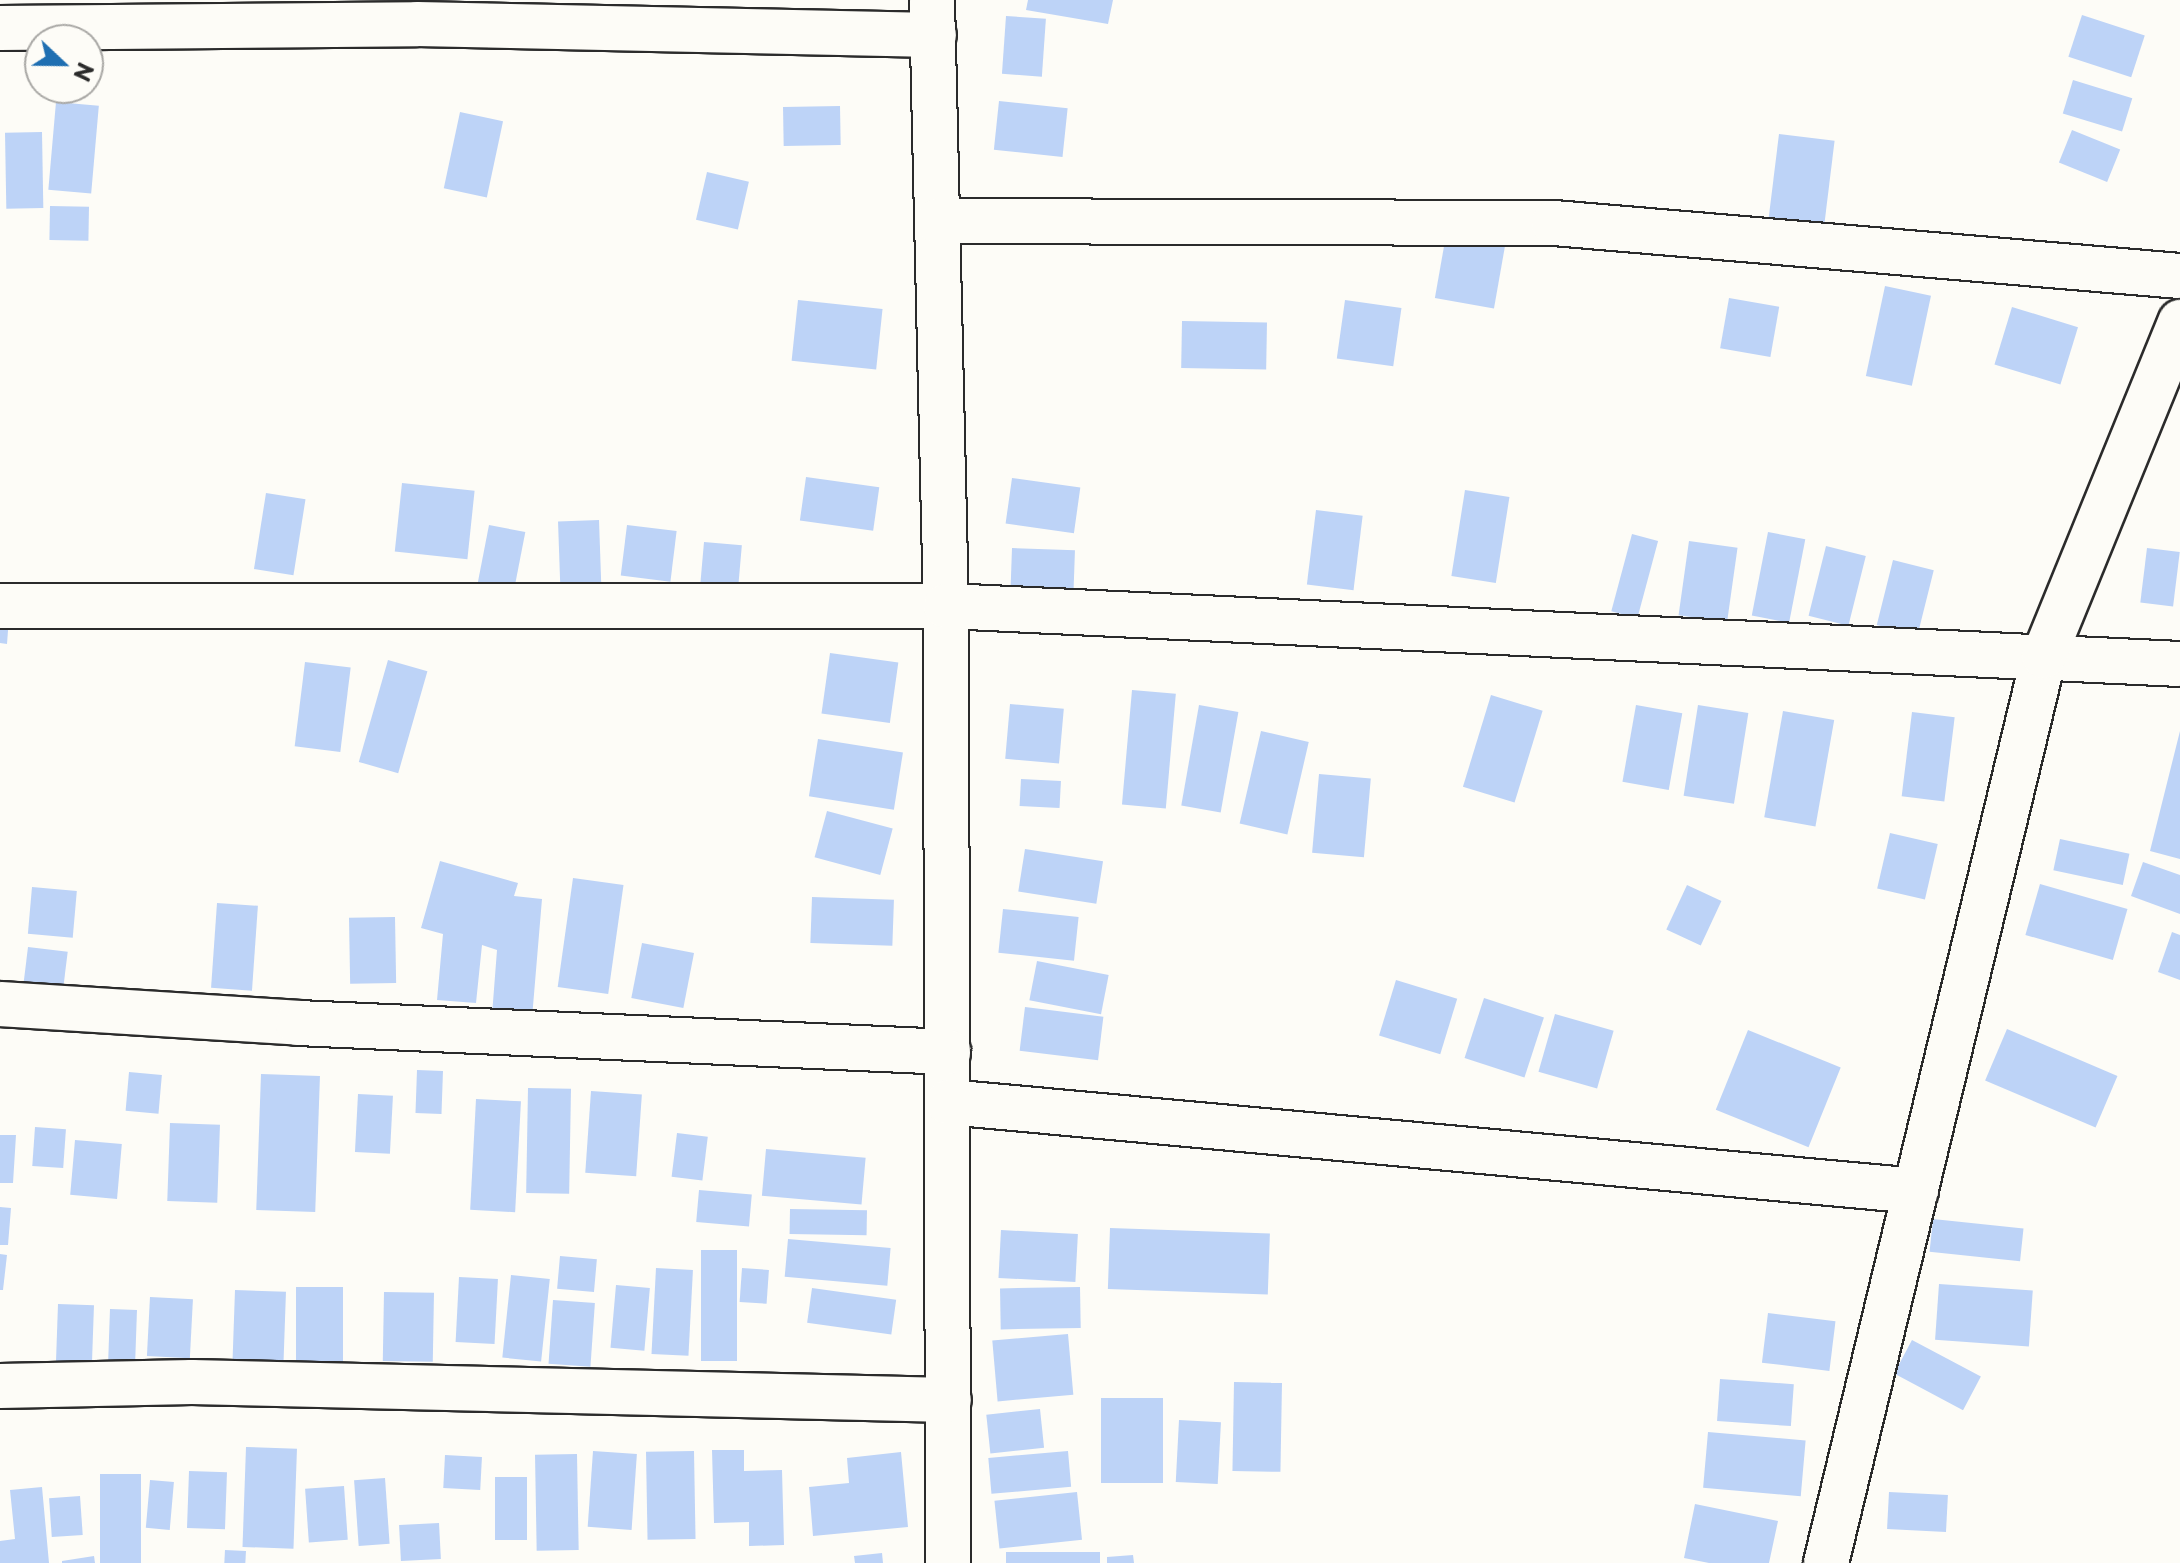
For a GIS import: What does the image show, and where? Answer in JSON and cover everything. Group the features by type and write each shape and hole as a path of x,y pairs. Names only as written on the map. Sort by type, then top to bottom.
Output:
{"street":[{"path":"0,28 933,17 946,606 948,1563"},
{"path":"938,221 1554,223 2180,276"},
{"path":"1826,1563 2044,656 2180,322"},
{"path":"0,606 946,606 2180,664"},
{"path":"0,1004 298,1023 948,1052"},
{"path":"948,1102 1916,1191"},
{"path":"0,1386 192,1382 949,1400"}],"building":[{"path":"1028,0 1113,0 1108,24 1026,10"},
{"path":"2082,15 2145,35 2131,77 2068,57"},
{"path":"1006,16 1046,19 1042,77 1002,74"},
{"path":"2073,80 2132,98 2122,132 2063,113"},
{"path":"999,101 1068,108 1063,157 994,150"},
{"path":"56,104 99,106 91,193 48,190"},
{"path":"840,106 841,145 784,146 783,107"},
{"path":"460,112 503,121 487,197 444,188"},
{"path":"2072,130 2120,149 2107,182 2059,162"},
{"path":"42,132 43,208 6,209 5,133"},
{"path":"1779,134 1835,141 1824,225 1769,218"},
{"path":"707,172 749,182 738,229 696,220"},
{"path":"50,206 89,207 88,241 49,240"},
{"path":"1446,235 1505,245 1494,308 1435,298"},
{"path":"1885,286 1931,296 1912,386 1866,376"},
{"path":"1729,298 1779,307 1770,357 1720,348"},
{"path":"798,300 883,309 876,370 792,361"},
{"path":"1345,300 1401,308 1393,366 1337,358"},
{"path":"2012,307 2078,327 2060,385 1994,364"},
{"path":"1182,321 1267,322 1266,369 1181,368"},
{"path":"806,477 879,487 873,531 800,521"},
{"path":"1012,478 1080,488 1074,533 1006,524"},
{"path":"402,483 475,491 467,559 395,552"},
{"path":"1465,490 1509,497 1496,583 1451,576"},
{"path":"266,493 306,499 293,575 254,569"},
{"path":"1316,510 1363,516 1354,590 1307,584"},
{"path":"599,520 601,589 560,590 558,521"},
{"path":"489,525 525,532 512,599 476,592"},
{"path":"627,525 677,531 670,582 621,576"},
{"path":"1768,532 1805,539 1789,623 1752,615"},
{"path":"1632,534 1658,541 1637,618 1611,611"},
{"path":"1689,541 1738,548 1727,622 1679,615"},
{"path":"704,542 742,545 738,589 700,586"},
{"path":"1826,546 1866,556 1848,626 1809,616"},
{"path":"1012,548 1075,550 1074,589 1011,587"},
{"path":"2147,548 2180,552 2173,607 2140,603"},
{"path":"1893,560 1934,570 1918,635 1877,625"},
{"path":"0,604 10,604 7,644 0,643"},
{"path":"830,653 898,663 890,723 822,713"},
{"path":"388,660 427,671 398,773 359,762"},
{"path":"305,662 351,668 340,752 295,746"},
{"path":"1132,690 1176,694 1166,808 1122,805"},
{"path":"1491,695 1543,711 1515,803 1463,787"},
{"path":"1010,704 1064,709 1059,763 1005,759"},
{"path":"1199,705 1238,712 1221,812 1181,805"},
{"path":"1636,705 1682,713 1669,790 1622,782"},
{"path":"1698,705 1748,713 1734,804 1684,796"},
{"path":"1783,711 1834,720 1815,826 1764,817"},
{"path":"1912,712 1955,717 1944,802 1902,796"},
{"path":"1261,731 1309,742 1287,835 1240,824"},
{"path":"2180,731 2180,859 2150,851"},
{"path":"818,739 903,752 894,810 809,796"},
{"path":"1319,774 1371,779 1364,857 1312,853"},
{"path":"1021,779 1061,781 1060,808 1020,806"},
{"path":"827,811 893,829 880,875 815,857"},
{"path":"1890,833 1938,844 1925,900 1877,889"},
{"path":"2060,839 2129,854 2123,885 2053,870"},
{"path":"1025,849 1103,861 1096,904 1018,891"},
{"path":"440,861 518,883 514,896 542,899 532,1018 492,1015 497,950 482,945 476,1003 437,1000 443,934 421,928"},
{"path":"2143,862 2180,875 2180,914 2131,896"},
{"path":"573,878 624,885 608,994 558,987"},
{"path":"2040,884 2127,909 2113,960 2025,935"},
{"path":"1687,885 1721,901 1701,945 1666,929"},
{"path":"32,887 77,891 73,938 28,934"},
{"path":"812,897 894,900 892,946 810,943"},
{"path":"217,903 258,906 252,991 211,988"},
{"path":"1003,909 1079,917 1074,961 998,953"},
{"path":"395,917 396,983 350,984 349,918"},
{"path":"2172,932 2180,935 2180,980 2158,972"},
{"path":"642,943 694,953 683,1008 631,998"},
{"path":"28,947 68,952 63,994 23,989"},
{"path":"1037,961 1109,975 1101,1014 1029,1000"},
{"path":"1396,980 1457,999 1440,1054 1379,1035"},
{"path":"1484,998 1544,1017 1524,1077 1465,1058"},
{"path":"1025,1007 1103,1017 1098,1060 1020,1051"},
{"path":"1555,1014 1614,1031 1597,1088 1538,1072"},
{"path":"2007,1029 2117,1076 2096,1127 1985,1081"},
{"path":"1748,1030 1841,1067 1809,1147 1716,1110"},
{"path":"417,1070 443,1071 441,1114 415,1113"},
{"path":"129,1072 162,1075 158,1114 126,1111"},
{"path":"261,1074 320,1076 315,1212 256,1210"},
{"path":"528,1088 571,1089 569,1194 526,1193"},
{"path":"591,1091 642,1095 636,1176 585,1173"},
{"path":"358,1094 393,1096 390,1154 355,1152"},
{"path":"476,1099 521,1101 515,1212 470,1210"},
{"path":"170,1123 220,1125 217,1203 167,1201"},
{"path":"35,1127 66,1129 63,1168 32,1166"},
{"path":"677,1133 708,1137 702,1180 672,1177"},
{"path":"0,1135 16,1135 13,1183 0,1183"},
{"path":"75,1140 122,1144 117,1199 70,1195"},
{"path":"766,1149 866,1158 862,1205 762,1196"},
{"path":"699,1190 752,1195 749,1226 696,1222"},
{"path":"0,1207 11,1208 8,1245 0,1245"},
{"path":"790,1209 867,1210 867,1235 790,1234"},
{"path":"1933,1219 2024,1229 2020,1261 1930,1252"},
{"path":"1110,1228 1270,1234 1268,1295 1108,1289"},
{"path":"1001,1230 1078,1234 1075,1282 998,1278"},
{"path":"788,1239 891,1248 887,1286 785,1277"},
{"path":"701,1250 737,1250 737,1361 701,1361"},
{"path":"0,1254 7,1255 3,1290 0,1290"},
{"path":"560,1256 597,1259 594,1292 557,1289"},
{"path":"656,1268 693,1270 688,1356 651,1354"},
{"path":"742,1268 769,1270 767,1304 740,1302"},
{"path":"511,1275 550,1279 541,1362 502,1358"},
{"path":"459,1277 498,1279 495,1344 456,1342"},
{"path":"1939,1284 2033,1291 2029,1346 1935,1340"},
{"path":"616,1285 650,1288 644,1351 611,1348"},
{"path":"296,1287 343,1287 343,1366 296,1366"},
{"path":"1080,1287 1081,1328 1001,1329 1000,1288"},
{"path":"812,1288 896,1300 891,1334 807,1323"},
{"path":"235,1290 286,1292 283,1363 233,1361"},
{"path":"384,1292 434,1293 433,1362 383,1361"},
{"path":"150,1297 193,1299 190,1358 147,1356"},
{"path":"553,1300 595,1303 590,1367 549,1364"},
{"path":"58,1304 94,1305 92,1364 56,1363"},
{"path":"110,1309 137,1310 135,1365 108,1364"},
{"path":"1768,1313 1835,1321 1829,1371 1762,1363"},
{"path":"1068,1334 1073,1395 998,1401 992,1341"},
{"path":"1912,1340 1981,1377 1963,1410 1894,1374"},
{"path":"1720,1379 1794,1384 1791,1426 1717,1421"},
{"path":"1234,1382 1282,1383 1280,1472 1232,1471"},
{"path":"1101,1398 1163,1398 1163,1483 1101,1483"},
{"path":"1040,1409 1044,1448 990,1453 986,1415"},
{"path":"1179,1420 1221,1422 1218,1484 1176,1482"},
{"path":"1708,1432 1806,1441 1801,1496 1703,1488"},
{"path":"246,1447 297,1449 293,1549 243,1547"},
{"path":"712,1450 744,1450 744,1471 782,1470 784,1545 749,1546 749,1522 714,1523"},
{"path":"593,1451 637,1454 632,1530 588,1527"},
{"path":"694,1451 696,1539 648,1540 646,1452"},
{"path":"1068,1451 1071,1487 991,1494 988,1458"},
{"path":"901,1452 908,1527 813,1536 809,1487 849,1483 847,1458"},
{"path":"577,1454 579,1550 537,1551 535,1455"},
{"path":"445,1455 482,1457 480,1490 443,1488"},
{"path":"189,1471 227,1472 225,1529 187,1528"},
{"path":"100,1474 141,1474 141,1563 100,1563"},
{"path":"495,1477 527,1477 527,1540 495,1540"},
{"path":"385,1478 390,1544 359,1546 354,1480"},
{"path":"150,1480 174,1482 170,1530 146,1528"},
{"path":"344,1486 348,1540 309,1543 305,1489"},
{"path":"42,1487 49,1563 0,1563 0,1541 15,1539 10,1490"},
{"path":"1077,1492 1082,1540 999,1548 994,1501"},
{"path":"1889,1492 1948,1495 1946,1532 1887,1529"},
{"path":"80,1496 83,1535 52,1537 49,1498"},
{"path":"1695,1504 1778,1521 1769,1563 1709,1563 1684,1558"},
{"path":"439,1523 441,1559 401,1561 399,1525"},
{"path":"225,1550 246,1551 245,1563 224,1563"},
{"path":"1006,1552 1100,1552 1100,1563 1006,1563"},
{"path":"882,1553 883,1563 855,1563 854,1556"},
{"path":"1133,1555 1134,1563 1107,1563 1107,1557"},
{"path":"94,1556 95,1563 62,1563 62,1561"}]}
